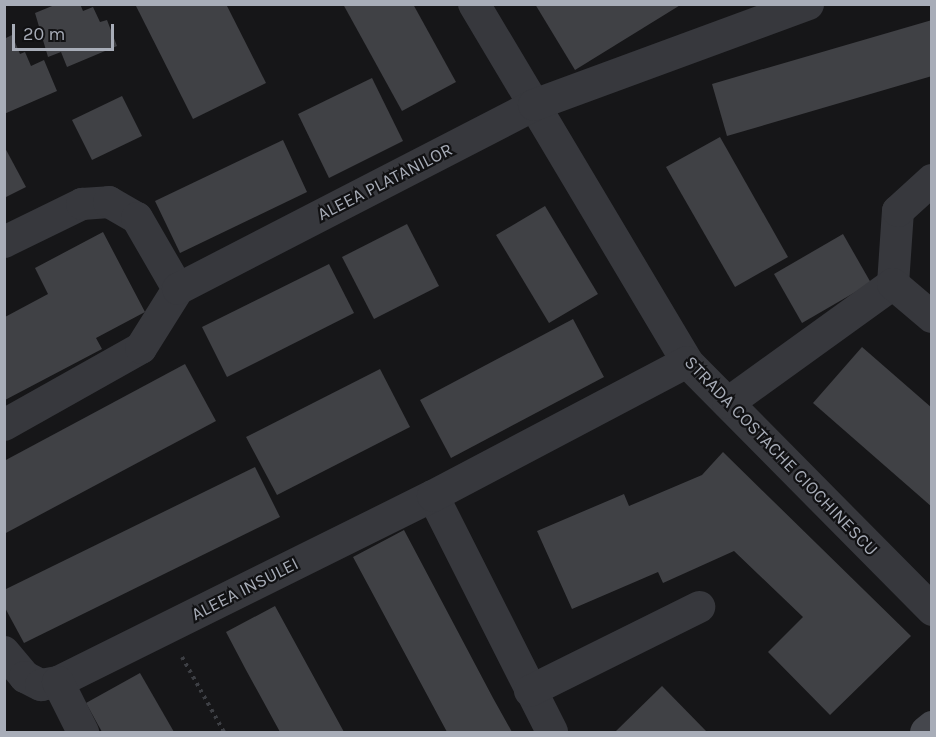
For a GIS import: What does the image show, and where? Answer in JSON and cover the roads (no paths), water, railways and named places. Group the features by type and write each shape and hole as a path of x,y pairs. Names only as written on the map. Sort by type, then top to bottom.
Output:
{"street":[{"name":"STRADA COSTACHE CIOCHINESCU","path":"474,4 687,362 932,610"},
{"name":"ALEEA PLATANILOR","path":"178,289 534,105 808,4"},
{"path":"893,284 898,212 932,180"},
{"path":"4,242 82,204 109,202 137,218 178,289 141,348 4,425"},
{"path":"893,284 932,316"},
{"path":"728,404 893,284"},
{"name":"ALEEA INSULEI","path":"4,652 25,677 41,685 58,681 433,496 687,362"},
{"path":"433,496 552,732"},
{"path":"530,692 699,607"},
{"path":"58,681 83,732"},
{"path":"926,732 932,727"}]}
